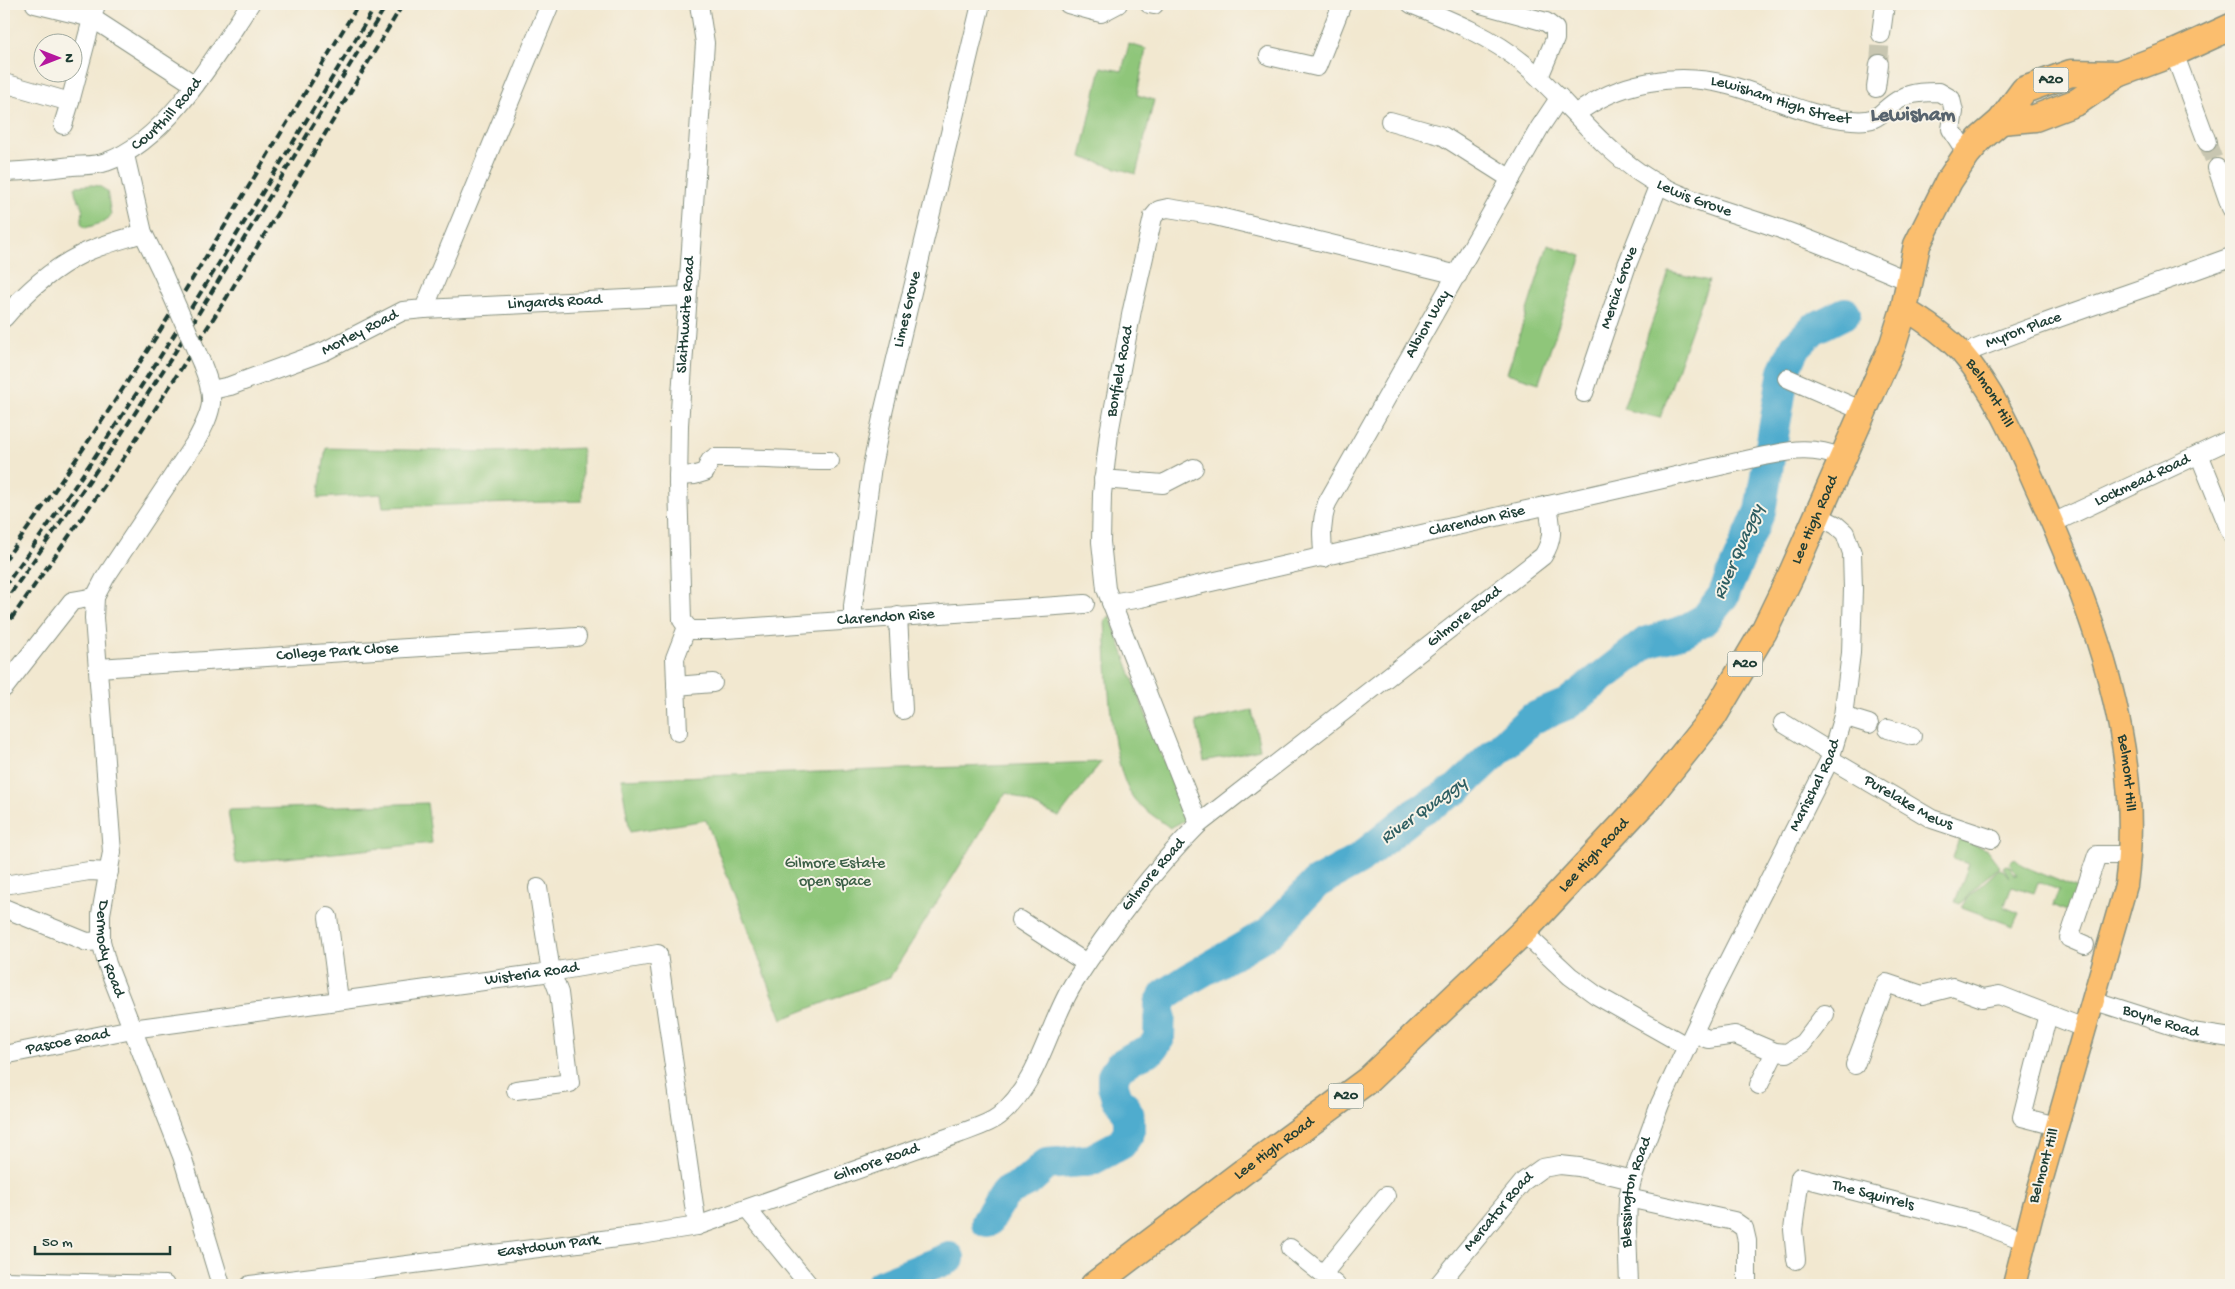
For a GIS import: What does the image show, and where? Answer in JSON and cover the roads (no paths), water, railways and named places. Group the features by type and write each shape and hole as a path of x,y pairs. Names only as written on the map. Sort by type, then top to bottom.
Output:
{"highway":[{"name":"A20","path":"1909,281 1922,233 1949,181 1967,154 1980,139 2001,121 2035,118 2077,102 2118,74 2174,53 2231,27"},
{"name":"Lee High Road","path":"1094,1285 1368,1080 1523,932 1648,798 1713,717 1764,631 1818,516 1893,344 1904,309 1909,281"}],"main road":[{"name":"Belmont Hill","path":"1904,309 1942,333 1962,354 1987,389 2008,425 2053,523 2104,660 2119,723 2127,774 2131,824 2130,855 2126,885 2056,1126 2014,1285"}],"street":[{"path":"35,4 94,11 195,85"},
{"name":"Courthill Road","path":"212,390 162,272 143,233 125,155 167,118 195,85 250,4"},
{"path":"424,309 550,4"},
{"name":"Slaithwaite Road","path":"686,627 682,620 678,476 679,425 705,43 699,4"},
{"name":"Limes Grove","path":"853,619 853,606 870,484 881,422 981,4"},
{"path":"1068,4 1101,13 1118,4"},
{"path":"1269,56 1317,67 1342,4"},
{"path":"1411,4 1439,8"},
{"path":"1481,4 1546,22 1555,29 1555,38 1539,77"},
{"path":"1881,34 1885,4"},
{"name":"Lewis Grove","path":"1439,8 1515,57 1539,77 1620,157 1640,173 1660,184 1792,233 1909,281"},
{"path":"63,125 94,11"},
{"path":"2174,53 2207,142"},
{"path":"1876,88 1879,64"},
{"name":"Lewisham High Street","path":"1576,114 1614,92 1647,82 1670,79 1699,80 1727,84 1802,110 1852,120 1869,120 1882,115 1892,104 1904,96 1939,92 1951,100 1954,112 1951,129 1967,154"},
{"path":"4,83 70,102"},
{"name":"Albion Way","path":"1324,558 1321,537 1322,520 1327,503 1560,97"},
{"path":"1390,121 1443,136 1511,180"},
{"path":"4,172 104,163 125,155"},
{"path":"2216,168 2231,208"},
{"name":"Mercia Grove","path":"1584,392 1626,265 1660,184"},
{"name":"Bonfield Road","path":"1199,824 1106,589 1102,542 1103,479 1109,433 1132,310 1153,217 1159,210 1168,208 1211,215 1458,275"},
{"path":"4,318 37,283 63,265 85,252 143,233"},
{"name":"Myron Place","path":"1962,354 2084,307 2170,280 2231,257"},
{"name":"Lingards Road","path":"424,309 687,296"},
{"name":"Morley Road","path":"212,390 230,386 325,351 403,311 424,309"},
{"path":"1788,378 1864,411"},
{"path":"4,688 72,602 95,597 196,441 212,406 212,390"},
{"name":"Lockmead Road","path":"2053,523 2231,439"},
{"name":"Clarendon Rise","path":"1111,603 1324,558 1794,450 1822,450 1843,458"},
{"path":"2199,454 2231,533"},
{"path":"678,476 695,475 705,472 710,461 714,458 752,457 793,461 830,461"},
{"path":"1103,479 1163,484 1194,468"},
{"name":"Gilmore Road","path":"747,1209 969,1130 999,1116 1010,1104 1036,1065 1060,1009 1086,964 1161,866 1199,824 1543,556 1550,545 1552,531 1548,505"},
{"name":"Marischal Road","path":"1660,1104 1719,980 1831,756 1843,716 1851,653 1852,553 1845,533 1836,525 1818,516"},
{"name":"Dermody Road","path":"95,597 94,618 112,852 101,914 101,941 107,964 182,1156 221,1285"},
{"name":"Clarendon Rise","path":"686,627 692,630 712,630 1085,604"},
{"path":"898,616 903,710"},
{"path":"678,732 675,658 686,627"},
{"name":"College Park Close","path":"98,668 577,637"},
{"path":"676,686 713,683"},
{"path":"1843,716 1870,724"},
{"name":"Purelake Mews","path":"1783,723 1831,756 1932,819 1992,839"},
{"path":"1888,729 1912,736"},
{"path":"2085,945 2069,938 2097,854 2130,855"},
{"path":"4,885 89,871 109,872"},
{"path":"516,1090 570,1083 559,993 551,972 538,888"},
{"path":"4,908 87,942 101,941"},
{"path":"328,917 339,1000"},
{"path":"1020,920 1086,964"},
{"path":"1523,932 1570,976 1596,996 1691,1040 1736,1035 1775,1052 1787,1053 1803,1043 1825,1014"},
{"name":"Wisteria Road","path":"132,1029 551,972 658,954 697,1226"},
{"path":"1855,1065 1886,983 1922,996 1953,987 1984,998 1999,995 2084,1028"},
{"name":"Boyne Road","path":"2092,1000 2192,1032 2231,1038"},
{"path":"2048,1014 2022,1116 2056,1126"},
{"name":"Pascoe Road","path":"4,1054 132,1029"},
{"path":"1759,1085 1775,1052"},
{"name":"Blessington Road","path":"1630,1285 1627,1230 1628,1198 1632,1180 1660,1104"},
{"name":"Mercator Road","path":"1438,1285 1524,1181 1542,1168 1560,1165 1579,1167 1632,1180"},
{"name":"The Squirrels","path":"1796,1260 1793,1230 1800,1177 1975,1222 2026,1241"},
{"path":"1323,1274 1386,1196"},
{"path":"1628,1198 1734,1221 1744,1228 1747,1241 1747,1285"},
{"path":"747,1209 809,1285"},
{"name":"Eastdown Park","path":"250,1285 641,1235 697,1226 747,1209"},
{"path":"1290,1248 1336,1285"},
{"path":"4,1281 165,1285"}],"waterway":[{"name":"River Quaggy","path":"987,1222 1005,1193 1027,1182 1047,1164 1091,1160 1121,1144 1129,1132 1129,1119 1125,1107 1117,1098 1113,1086 1113,1076 1119,1066 1152,1049 1159,1038 1160,1004 1165,995 1270,932 1316,883 1358,860 1416,813 1457,789 1531,719 1567,704 1647,642 1684,631 1705,619 1723,596 1760,511 1784,371 1796,346 1813,329 1845,313"},
{"name":"River Quaggy","path":"881,1285 949,1258"}],"tunnel":[{"path":"1879,64 1881,34"},
{"path":"2207,142 2217,168"}],"railway":[{"path":"4,561 99,426 144,357 359,4"},
{"path":"4,587 103,445 150,372 242,226 377,4"},
{"path":"4,603 112,448 172,357 387,4"},
{"path":"4,629 125,456 227,297 403,4"}],"district":[{"name":"Lewisham","path":"1913,116"}],"park label":[{"name":"Gilmore Estate open space","path":"835,873"}]}
